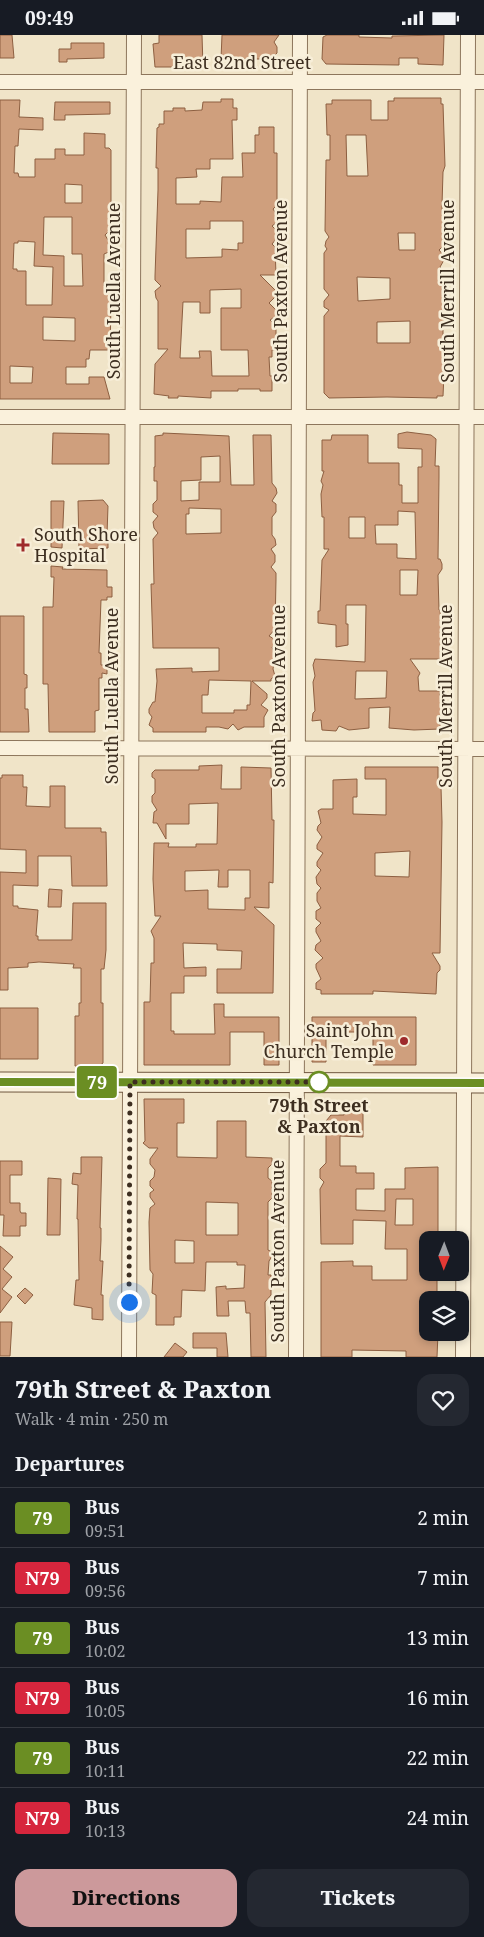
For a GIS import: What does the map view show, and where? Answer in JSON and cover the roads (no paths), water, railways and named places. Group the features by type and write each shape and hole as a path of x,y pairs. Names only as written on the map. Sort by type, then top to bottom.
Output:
{"main road":[{"path":"0,1082 484,1083"}],"street":[{"name":"South Luella Avenue","path":"129,1357 134,35"},
{"name":"South Paxton Avenue","path":"296,1357 300,35"},
{"name":"South Merrill Avenue","path":"463,1357 468,35"},
{"name":"East 82nd Street","path":"0,82 484,82"},
{"path":"0,417 484,417"},
{"path":"0,748 484,749"}],"place":[{"name":"South Shore Hospital","path":"23,545"},
{"name":"Saint John Church Temple","path":"404,1041"},
{"name":"79th Street & Paxton","path":"319,1082"}]}
